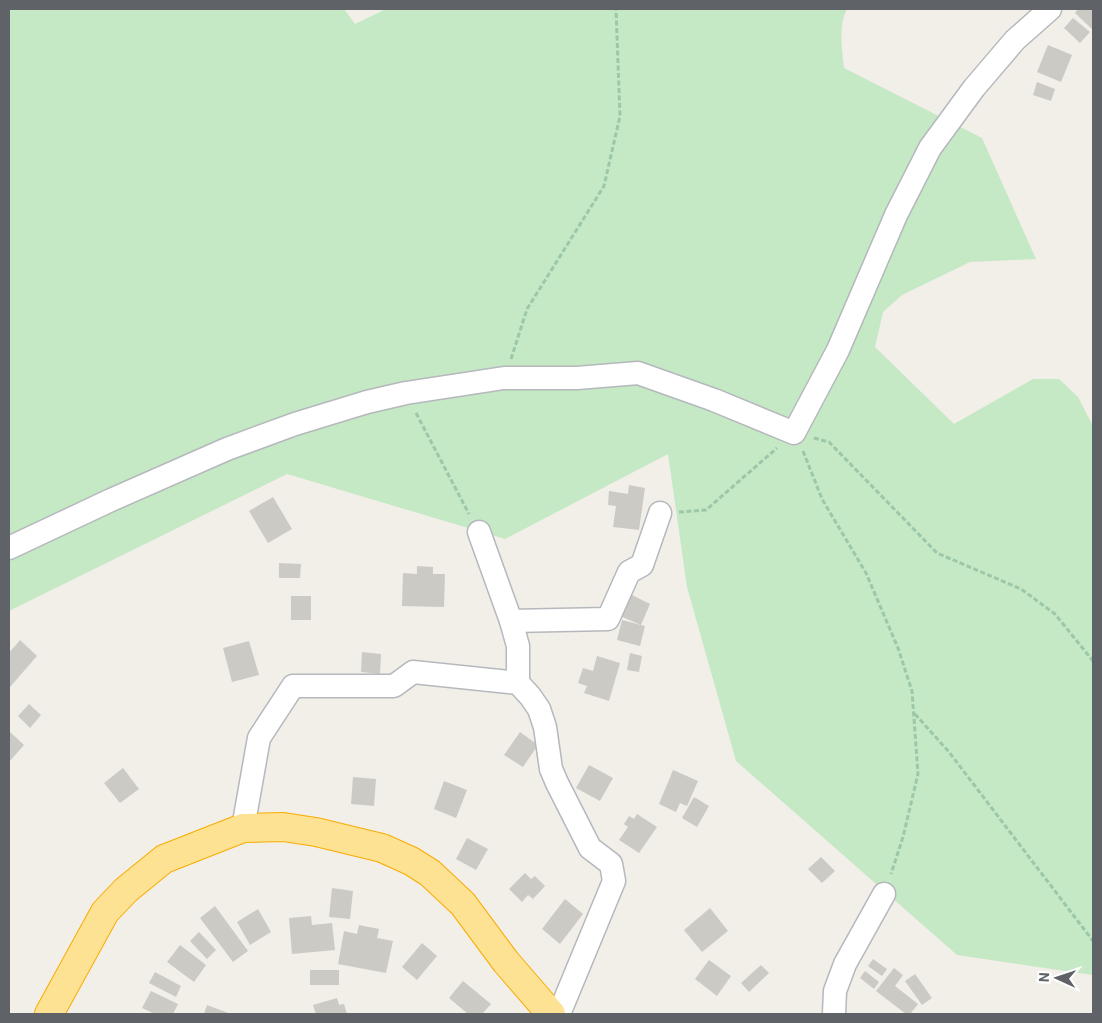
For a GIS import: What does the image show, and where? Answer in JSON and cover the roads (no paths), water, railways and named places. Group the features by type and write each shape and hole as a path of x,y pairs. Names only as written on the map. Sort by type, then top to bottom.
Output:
{"highway":[{"path":"49,1014 105,912 126,890 164,859 243,828 283,827 316,832 382,848 411,861 430,873 463,904 506,962 551,1014"}],"street":[{"path":"9,548 102,504 227,449 323,415 406,393 504,378 577,378 638,372 714,400 794,433 838,350 896,216 930,148 986,74 1015,40 1050,9"},
{"path":"511,621 608,619 629,572 642,565 660,513"},
{"path":"478,532 511,621 518,646 518,683"},
{"path":"243,828 259,738 293,686 394,686 413,672 518,683 539,709 546,727 551,769 557,784 590,848 611,864 614,881 559,1014"},
{"path":"834,1014 835,992 845,964 884,894"}]}
